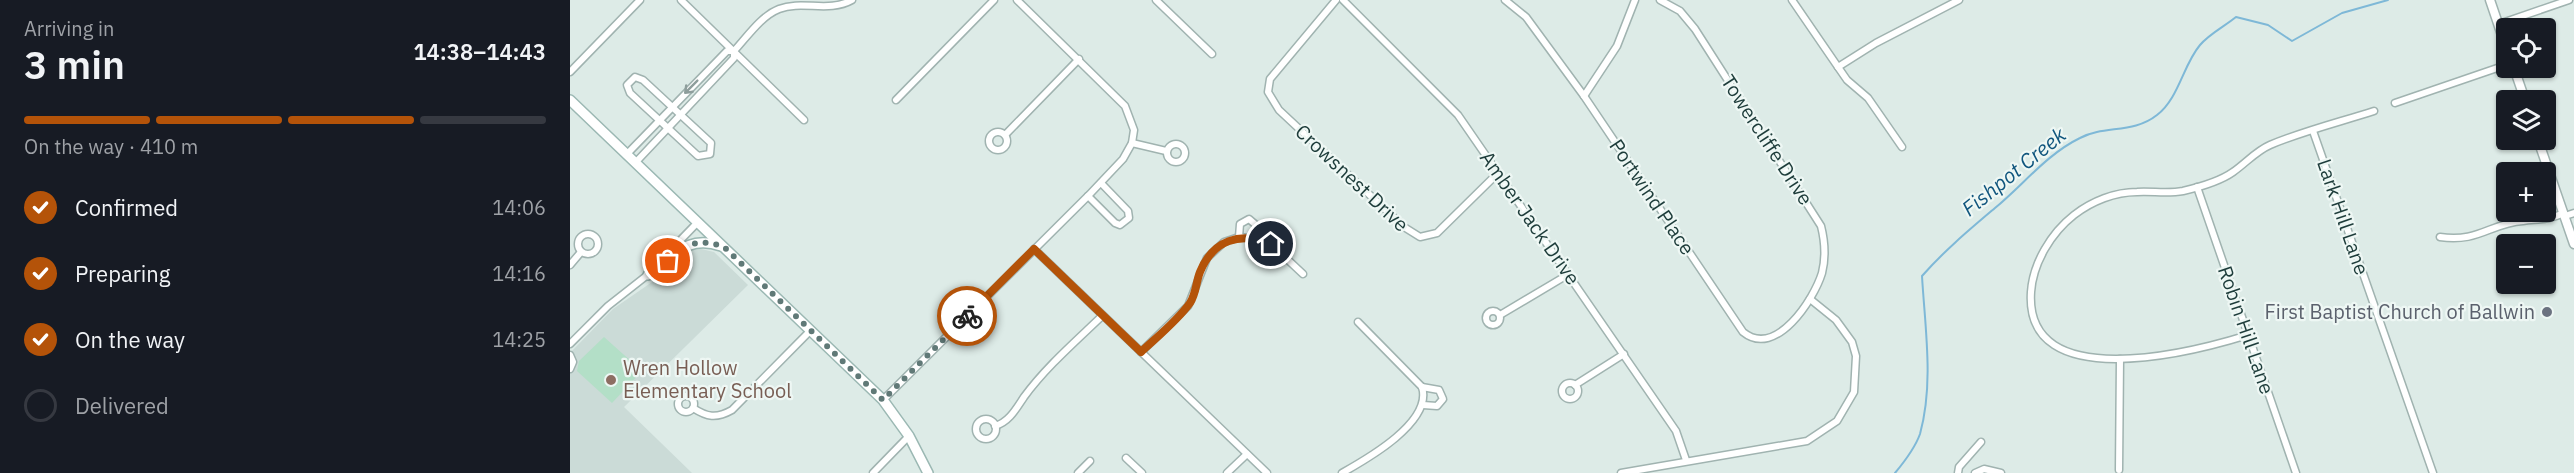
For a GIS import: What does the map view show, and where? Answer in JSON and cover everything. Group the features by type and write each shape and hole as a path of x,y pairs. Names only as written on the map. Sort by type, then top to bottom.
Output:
{"main road":[{"path":"570,100 883,400 909,436 928,473"},
{"path":"648,275 689,243 711,243 724,247"}],"street":[{"path":"570,72 640,0"},
{"path":"681,0 804,120"},
{"path":"636,162 734,58 734,51 770,14 795,3 826,7 852,0"},
{"path":"896,100 994,0"},
{"path":"883,400 1101,183 1123,159 1132,143 1134,130 1125,106 1017,0"},
{"path":"1156,0 1212,54"},
{"name":"Crowsnest Drive","path":"1336,0 1274,73 1268,85 1268,92 1279,110 1404,227 1420,237 1437,233 1498,173"},
{"name":"Amber Jack Drive","path":"1343,0 1451,107 1676,431 1686,460"},
{"name":"Portwind Place","path":"1505,0 1526,16 1584,96 1743,332 1756,338 1771,336 1797,318 1810,299"},
{"path":"1584,96 1617,46 1635,0"},
{"name":"Towercliffe Drive","path":"1660,0 1680,11 1695,28 1821,226 1825,261 1817,287 1810,299"},
{"path":"1792,0 1849,83 1868,98 1902,147"},
{"path":"1838,67 1876,43 1959,0"},
{"path":"2490,0 2497,18"},
{"path":"2516,18 2569,0"},
{"path":"627,154 727,51 734,51"},
{"path":"1005,135 1079,59"},
{"path":"2395,103 2496,68"},
{"path":"639,78 681,115 711,143 710,154 698,156 630,93 627,85 629,81 639,78"},
{"path":"2248,335 2182,353 2120,358 2079,356 2055,347 2039,328 2031,304 2031,291 2044,251 2053,236 2069,220 2101,200 2118,193 2180,192 2198,187 2222,179 2270,146 2374,111"},
{"name":"Lark Hill Lane","path":"2313,131 2433,473"},
{"path":"1132,143 1166,151"},
{"path":"2541,150 2574,244"},
{"path":"1088,196 1115,223 1120,225 1129,218 1128,211 1101,183"},
{"name":"Robin Hill Lane","path":"2198,187 2296,473"},
{"path":"2440,237 2461,240 2523,220 2546,220 2574,213"},
{"path":"1239,237 1240,224 1249,219 1256,225 1258,239"},
{"path":"570,344 608,306 648,275 698,222"},
{"path":"1141,352 1192,300 1207,258 1224,242 1239,237 1258,239 1271,244 1303,274"},
{"path":"1034,249 1267,473"},
{"path":"570,265 581,252"},
{"path":"1500,315 1569,274"},
{"path":"1621,473 1807,441 1822,433 1842,415 1854,392 1856,356 1851,342 1836,320 1810,299"},
{"path":"995,426 1002,424 1013,414 1035,382 1102,316"},
{"path":"1358,322 1422,387 1438,390 1443,399 1437,406 1423,405"},
{"path":"693,408 705,416 720,416 732,410 811,329"},
{"path":"1575,385 1624,354"},
{"path":"570,355 573,362 570,369"},
{"path":"2120,358 2120,470"},
{"path":"1342,473 1375,454 1419,412 1423,405 1422,387"},
{"path":"873,473 909,436"},
{"path":"1958,473 1959,467 1981,442"},
{"path":"1227,473 1247,454"},
{"path":"1126,458 1142,473"},
{"path":"1078,473 1090,460"},
{"path":"1975,473 1984,470 2001,473"}],"shaded area":[{"name":"Wren Hollow Elementary School","path":"697,248 714,252 748,285 624,407 692,473 570,473 570,353 613,309 655,280 682,254"}],"green space":[{"path":"604,337 642,371 612,403 577,371 579,361"}],"waterway":[{"name":"Fishpot Creek","path":"1895,473 1920,434 1927,395 1928,375 1922,276 1948,249 2057,152 2090,134 2138,125 2157,115 2171,100 2189,62 2200,45 2236,17 2268,25 2292,41 2342,13 2388,0"}],"way so far":[{"path":"668,261 689,243 711,243 724,247 883,400 967,316"}],"place":[{"name":"First Baptist Church of Ballwin","path":"2547,312"},
{"name":"Wren Hollow Elementary School","path":"611,380"}],"route":[{"path":"967,316 1034,249 1141,352 1188,306 1207,258 1215,248 1239,237 1258,239 1271,244"}]}
